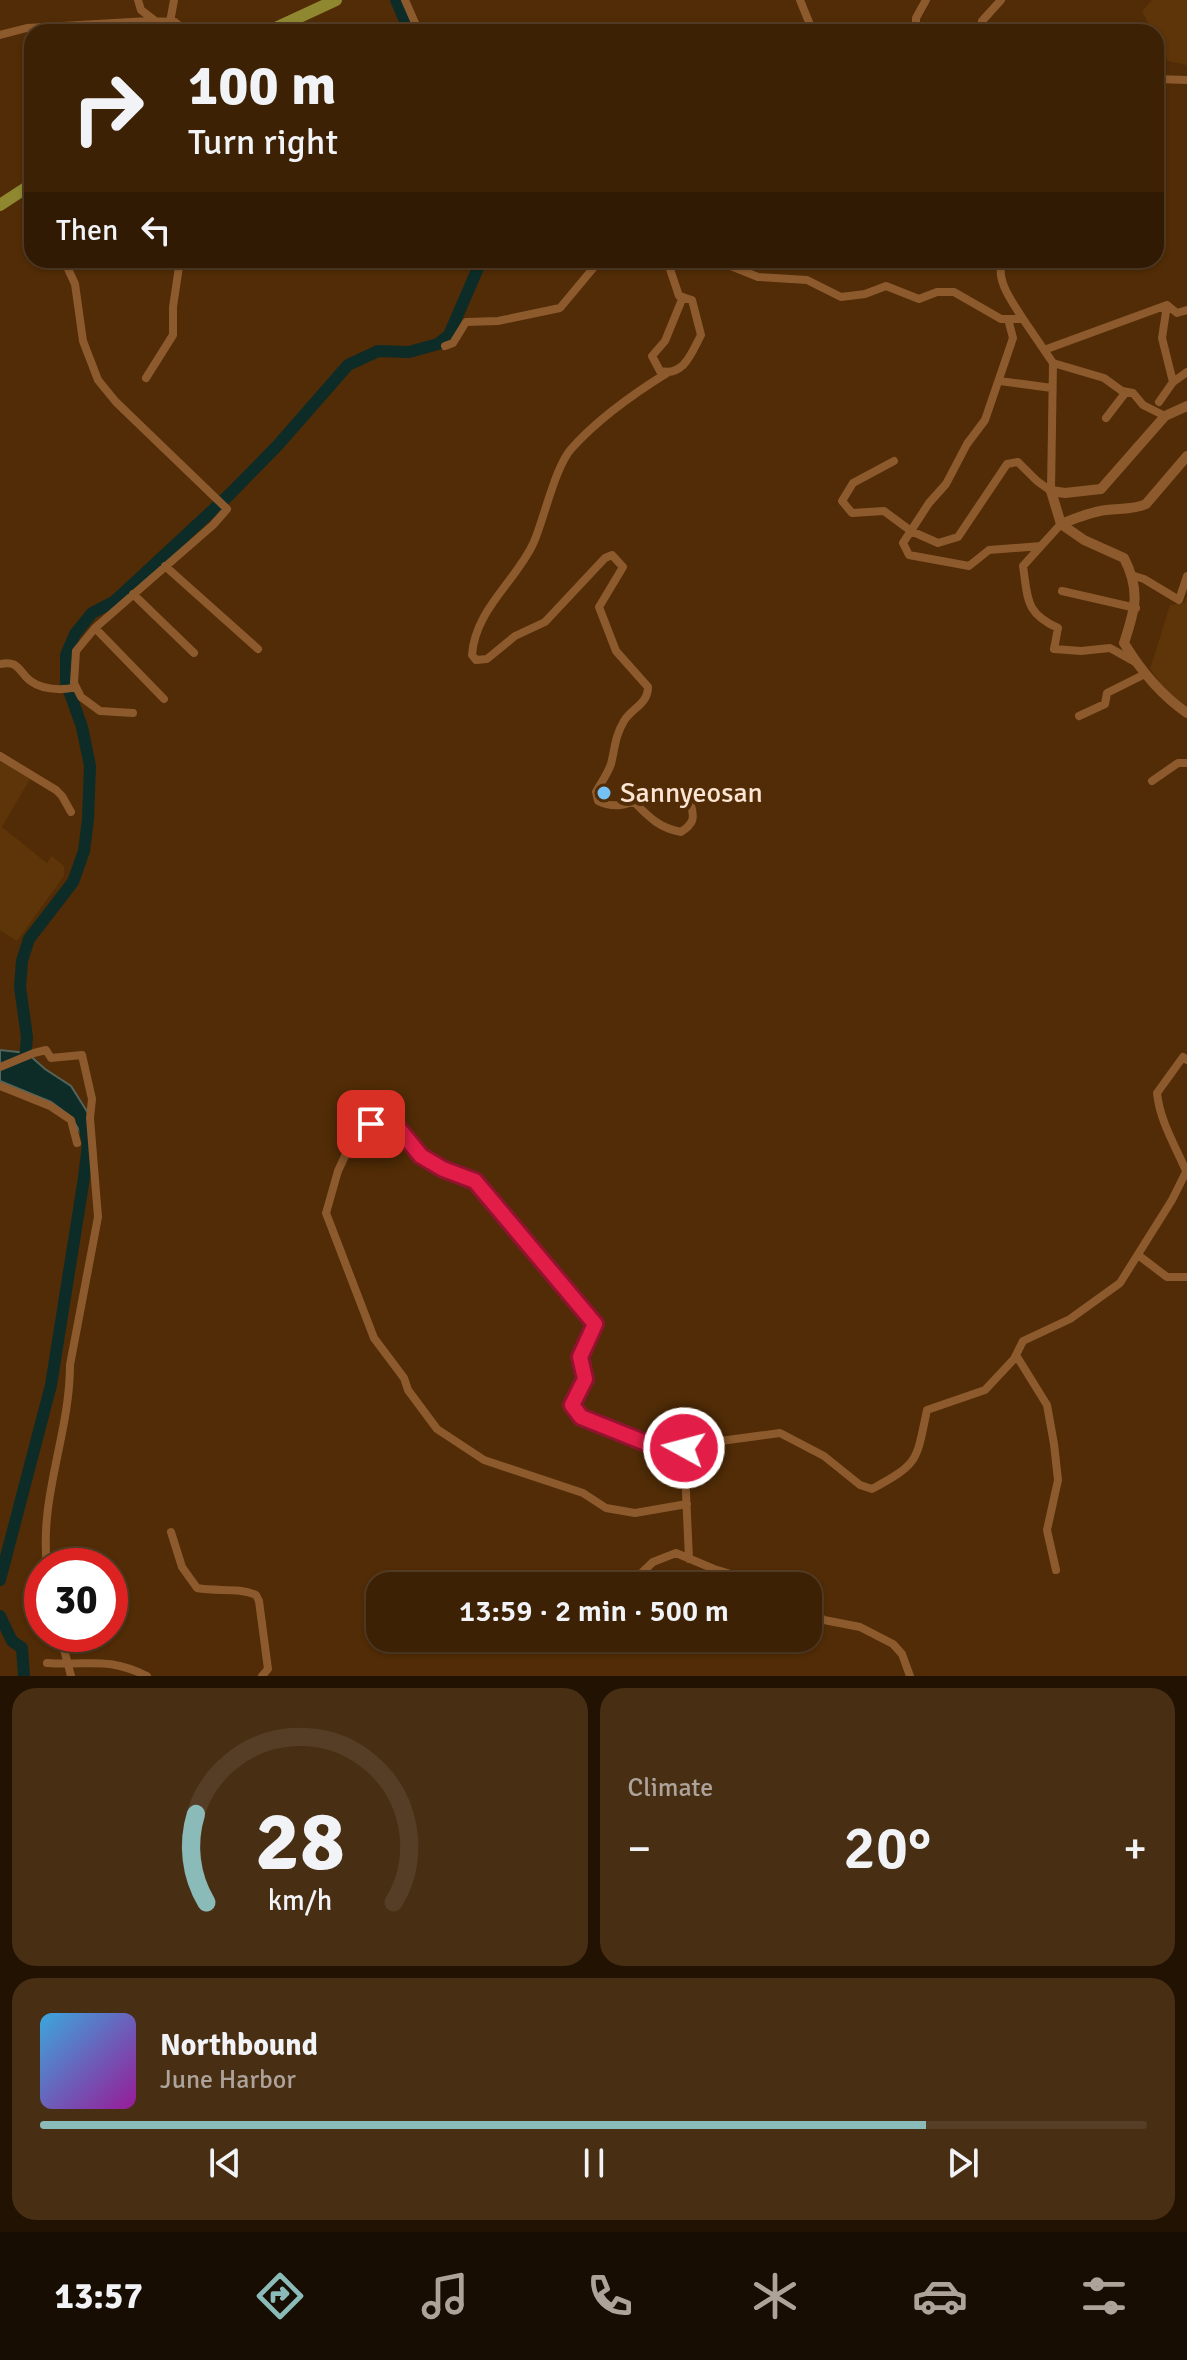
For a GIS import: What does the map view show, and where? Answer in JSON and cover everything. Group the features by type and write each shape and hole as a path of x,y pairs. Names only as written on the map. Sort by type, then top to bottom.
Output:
{"main road":[{"path":"284,24 336,0"},
{"path":"1,203 24,192"}],"street":[{"path":"138,0 141,10 157,21"},
{"path":"170,22 174,0"},
{"path":"405,0 416,24"},
{"path":"800,0 810,24"},
{"path":"916,24 926,0"},
{"path":"983,24 982,21 1001,0"},
{"path":"101,24 157,21 177,24"},
{"path":"0,35 24,29"},
{"path":"1164,79 1187,80"},
{"path":"68,268 75,284 83,341 98,380 116,402 227,509 213,525 95,628 76,651 75,687 81,697 100,711 133,713"},
{"path":"146,378 173,335 173,307 179,268"},
{"path":"445,346 453,343 466,322 498,321 560,308 593,268"},
{"path":"634,802 657,825 673,831 681,832 691,825 694,816 691,805 661,790 634,802 627,806 607,805 598,801 596,792 610,765 616,735 630,711 648,697 648,687 616,651 599,607 621,575 623,567 617,559 612,555 605,558 545,622 515,636 487,659 476,660 472,655 484,616 533,544 539,521 569,450 624,400 686,364 701,335 692,300 679,296 670,268"},
{"path":"736,268 758,277 807,280 841,297 865,294 886,286 919,299 937,292 954,292 1001,319 1023,319"},
{"path":"1000,268 1006,292 1053,363 1051,491 1061,524 1084,540 1124,558 1135,581 1136,608 1124,643 1136,663 1168,700 1187,713"},
{"path":"667,373 660,371 652,356 665,341 683,297"},
{"path":"1044,350 1167,305"},
{"path":"1167,305 1177,313 1187,310"},
{"path":"1167,305 1162,338 1173,382"},
{"path":"1008,319 1013,338 985,420 967,444 946,484 929,503 903,543 909,555 969,566 989,550 1041,546"},
{"path":"1053,363 1104,378 1133,393 1143,405 1165,416"},
{"path":"1159,402 1173,382 1187,372"},
{"path":"1000,381 1052,388"},
{"path":"1106,418 1126,392"},
{"path":"894,461 853,483 842,501 852,513 884,511 911,531 938,543 958,537 1007,464 1018,462 1051,491 1065,493 1101,489 1165,416 1187,406"},
{"path":"1136,663 1110,648 1081,651 1054,649 1058,628 1041,620 1029,606 1023,566 1061,524 1107,509 1137,508 1146,504 1187,456"},
{"path":"165,566 258,649"},
{"path":"1131,575 1144,579 1179,600 1187,576"},
{"path":"1062,591 1136,608"},
{"path":"133,594 194,653"},
{"path":"95,628 164,699"},
{"path":"0,664 10,662 19,666 27,678 40,686 64,690 75,687"},
{"path":"1079,716 1105,704 1107,693 1145,674"},
{"path":"0,756 56,790 71,812"},
{"path":"1152,781 1178,763 1187,763"},
{"path":"0,1067 46,1050 51,1058 82,1055 92,1099 90,1118 98,1217 45,1517 46,1548"},
{"path":"687,1504 635,1513 606,1508 583,1493 484,1460 437,1429 374,1338 326,1213 338,1171 351,1143 371,1124 390,1118 421,1156 443,1169 475,1181 595,1324 580,1357 585,1379 572,1405 581,1417 661,1449 780,1433 824,1456 860,1485 872,1489 900,1473 915,1459 927,1410 985,1390 1016,1355 1023,1341 1070,1319 1120,1283 1187,1172 1172,1136 1159,1115 1157,1093 1183,1057 1187,1060"},
{"path":"0,1086 50,1106 71,1120 77,1143"},
{"path":"1138,1255 1167,1277 1187,1277"},
{"path":"1016,1355 1047,1405 1058,1480 1047,1530 1056,1570"},
{"path":"684,1448 689,1559"},
{"path":"171,1532 182,1567 197,1588 256,1595 268,1669 262,1676"},
{"path":"643,1572 653,1562 676,1553 724,1572"},
{"path":"822,1619 860,1627 893,1644 902,1654 910,1676"},
{"path":"65,1652 71,1676"},
{"path":"47,1663 108,1662 121,1664 147,1676"}],"shaded area":[{"path":"1152,0 1187,0 1187,65 1168,61 1164,53 1164,24 1149,24 1142,11"},
{"path":"1187,595 1187,706 1169,695 1150,669 1170,605 1184,603"},
{"path":"0,759 30,779 2,827 47,863 52,856 64,866 64,876 17,941 0,930"}],"water":[{"path":"0,1050 27,1053 71,1086 88,1113 88,1144 70,1116 51,1102 0,1081"}],"waterway":[{"path":"396,0 406,24"},
{"path":"30,1068 25,1060 27,1037 20,987 22,961 29,939 73,882 84,851 88,819 90,766 82,727 66,682 66,655 75,634 92,613 115,601 229,495 348,365 378,351 409,352 438,344 449,335 478,268"},
{"path":"0,1580 51,1385 84,1178 88,1144 85,1129"},
{"path":"0,1616 12,1641 22,1648 24,1676"}],"place":[{"name":"Sannyeosan","path":"604,793"}],"route":[{"path":"371,1124 390,1118 421,1156 443,1169 475,1181 595,1324 580,1357 585,1379 582,1390 572,1405 581,1417 661,1449 684,1448"}]}
